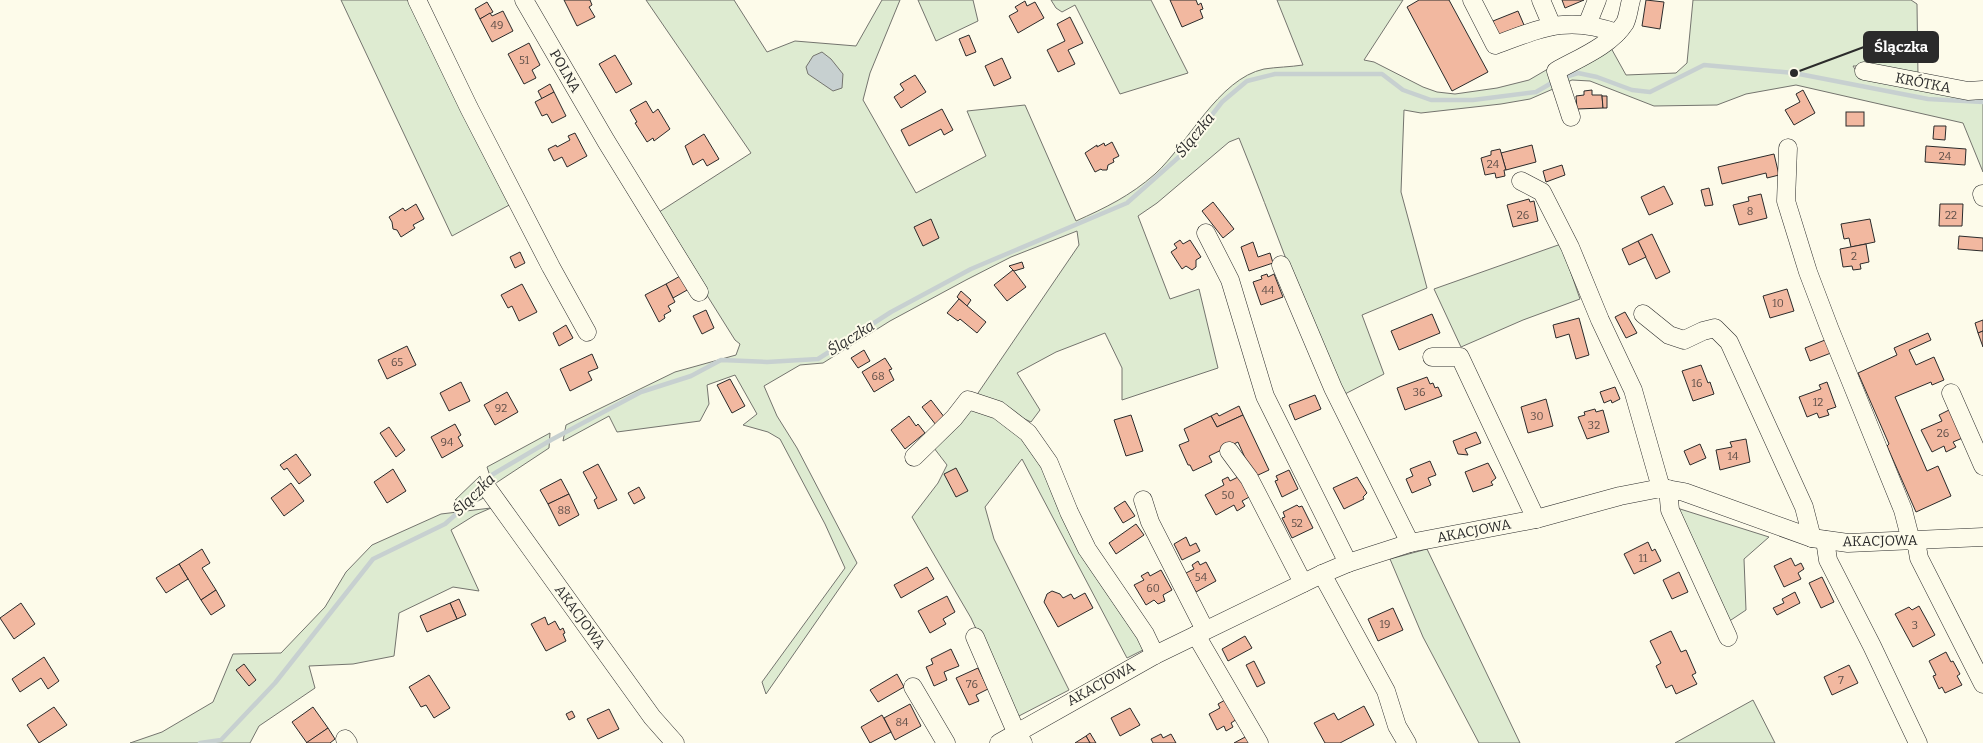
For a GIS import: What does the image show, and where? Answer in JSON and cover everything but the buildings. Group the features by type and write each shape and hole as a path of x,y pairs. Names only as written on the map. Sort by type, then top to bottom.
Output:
{"street":[{"path":"417,0 469,108 551,267 587,332"},
{"name":"POLNA","path":"524,0 606,141 699,292"},
{"path":"1472,0 1495,45 1552,26 1570,23 1598,26 1617,33"},
{"path":"1542,0 1552,26"},
{"path":"1587,25 1597,0"},
{"path":"1570,117 1556,70 1601,45 1617,33 1626,22 1631,0"},
{"name":"KRÓTKA","path":"1864,72 1968,91 1983,90"},
{"path":"1788,148 1786,201 1808,272 1903,510 1919,558 1983,684"},
{"path":"1521,181 1542,192 1570,247 1600,320 1633,390 1670,510 1728,637"},
{"path":"1206,233 1230,280 1265,396 1348,563"},
{"path":"1281,265 1333,388 1410,543"},
{"path":"1643,314 1669,335 1684,340 1703,330 1715,328 1729,342 1818,539 1918,743"},
{"path":"1432,357 1460,357 1536,519"},
{"path":"1950,393 1983,466"},
{"path":"914,457 954,418 968,400 998,410 1028,432 1048,463 1069,512 1088,549 1145,634 1155,655"},
{"path":"1229,451 1249,478 1303,583"},
{"name":"AKACJOWA","path":"488,489 652,717 675,743"},
{"name":"AKACJOWA","path":"999,743 1019,737 1155,655 1348,563 1410,543 1536,519 1627,494 1665,489 1684,492 1818,539 1848,543 1983,538"},
{"path":"1143,500 1150,522 1201,632 1260,743"},
{"path":"1322,574 1386,691 1406,743"},
{"path":"975,637 1019,737"},
{"path":"913,687 946,743"}],"green space":[{"path":"341,0 413,0 513,203 452,236"},
{"path":"646,0 734,0 767,52 795,41 856,46 882,0 900,0 870,73 863,100 916,193 986,156 967,111 1025,105 1076,221 1117,201 1155,174 1232,85 1247,75 1264,69 1303,65 1277,0 1403,0 1364,60 1374,62 1423,87 1437,92 1455,94 1497,88 1529,80 1553,66 1553,89 1530,99 1501,104 1421,113 1404,110 1401,192 1427,288 1362,315 1384,374 1341,396 1314,332 1239,138 1229,142 1157,203 1138,216 1170,299 1199,289 1218,368 1122,400 1122,368 1105,333 1056,352 1017,373 1040,410 1031,422 976,396 1079,245 1077,231 1011,257 890,321 823,363 800,365 764,386 777,416 797,448 857,563 766,694 762,682 845,568 825,524 780,439 768,432 743,425 757,414 735,375 707,385 709,404 700,421 617,432 609,416 563,441 566,425 675,372 736,355 740,344 735,340 656,214 751,153"},
{"path":"918,0 973,0 978,21 936,41"},
{"path":"1051,0 1151,0 1188,73 1120,94 1075,5 1062,12 1056,8"},
{"path":"1693,0 1911,0 1917,4 1918,77 1867,66 1853,66 1858,74 1983,98 1983,172 1963,123 1796,85 1746,94 1717,105 1654,106 1590,81 1572,80 1565,83 1568,69 1611,48 1626,75 1676,73 1687,63"},
{"path":"1561,244 1580,299 1523,320 1461,347 1434,289"},
{"path":"968,408 988,412 1021,432 1145,649 1127,658 1022,459 985,507 994,539 1069,690 1017,717 971,618 912,517 938,483 947,465 934,448"},
{"path":"550,433 549,448 493,485 487,467"},
{"path":"480,476 484,489 489,495 478,501 455,500"},
{"path":"491,508 475,515 451,530 479,591 453,587 399,613 394,656 353,664 309,666 315,688 259,726 250,743 130,743 162,732 213,702 233,654 281,653 325,607 346,572 372,545 441,514"},
{"path":"1677,508 1769,537 1744,559 1746,610 1728,622"},
{"path":"1427,549 1520,743 1479,743 1423,637 1390,559"},
{"path":"1753,700 1775,743 1675,743"}],"shaded area":[{"path":"822,52 831,59 843,74 842,88 833,91 808,74 806,67 813,56"}],"waterway":[{"name":"Ślączka","path":"1562,78 1578,73 1597,77 1632,90 1650,92 1704,65 1794,73 1928,99 1983,102"},
{"name":"Ślączka","path":"200,743 221,740 275,683 373,559 445,524 463,508 490,476 551,440 641,392 691,376 721,360 767,362 818,359 891,312 971,269 1127,203 1180,156 1222,102 1247,81 1275,74 1382,74 1403,90 1431,100 1473,100 1536,92 1555,81"}],"place":[{"name":"Ślączka","path":"1794,73"}]}
